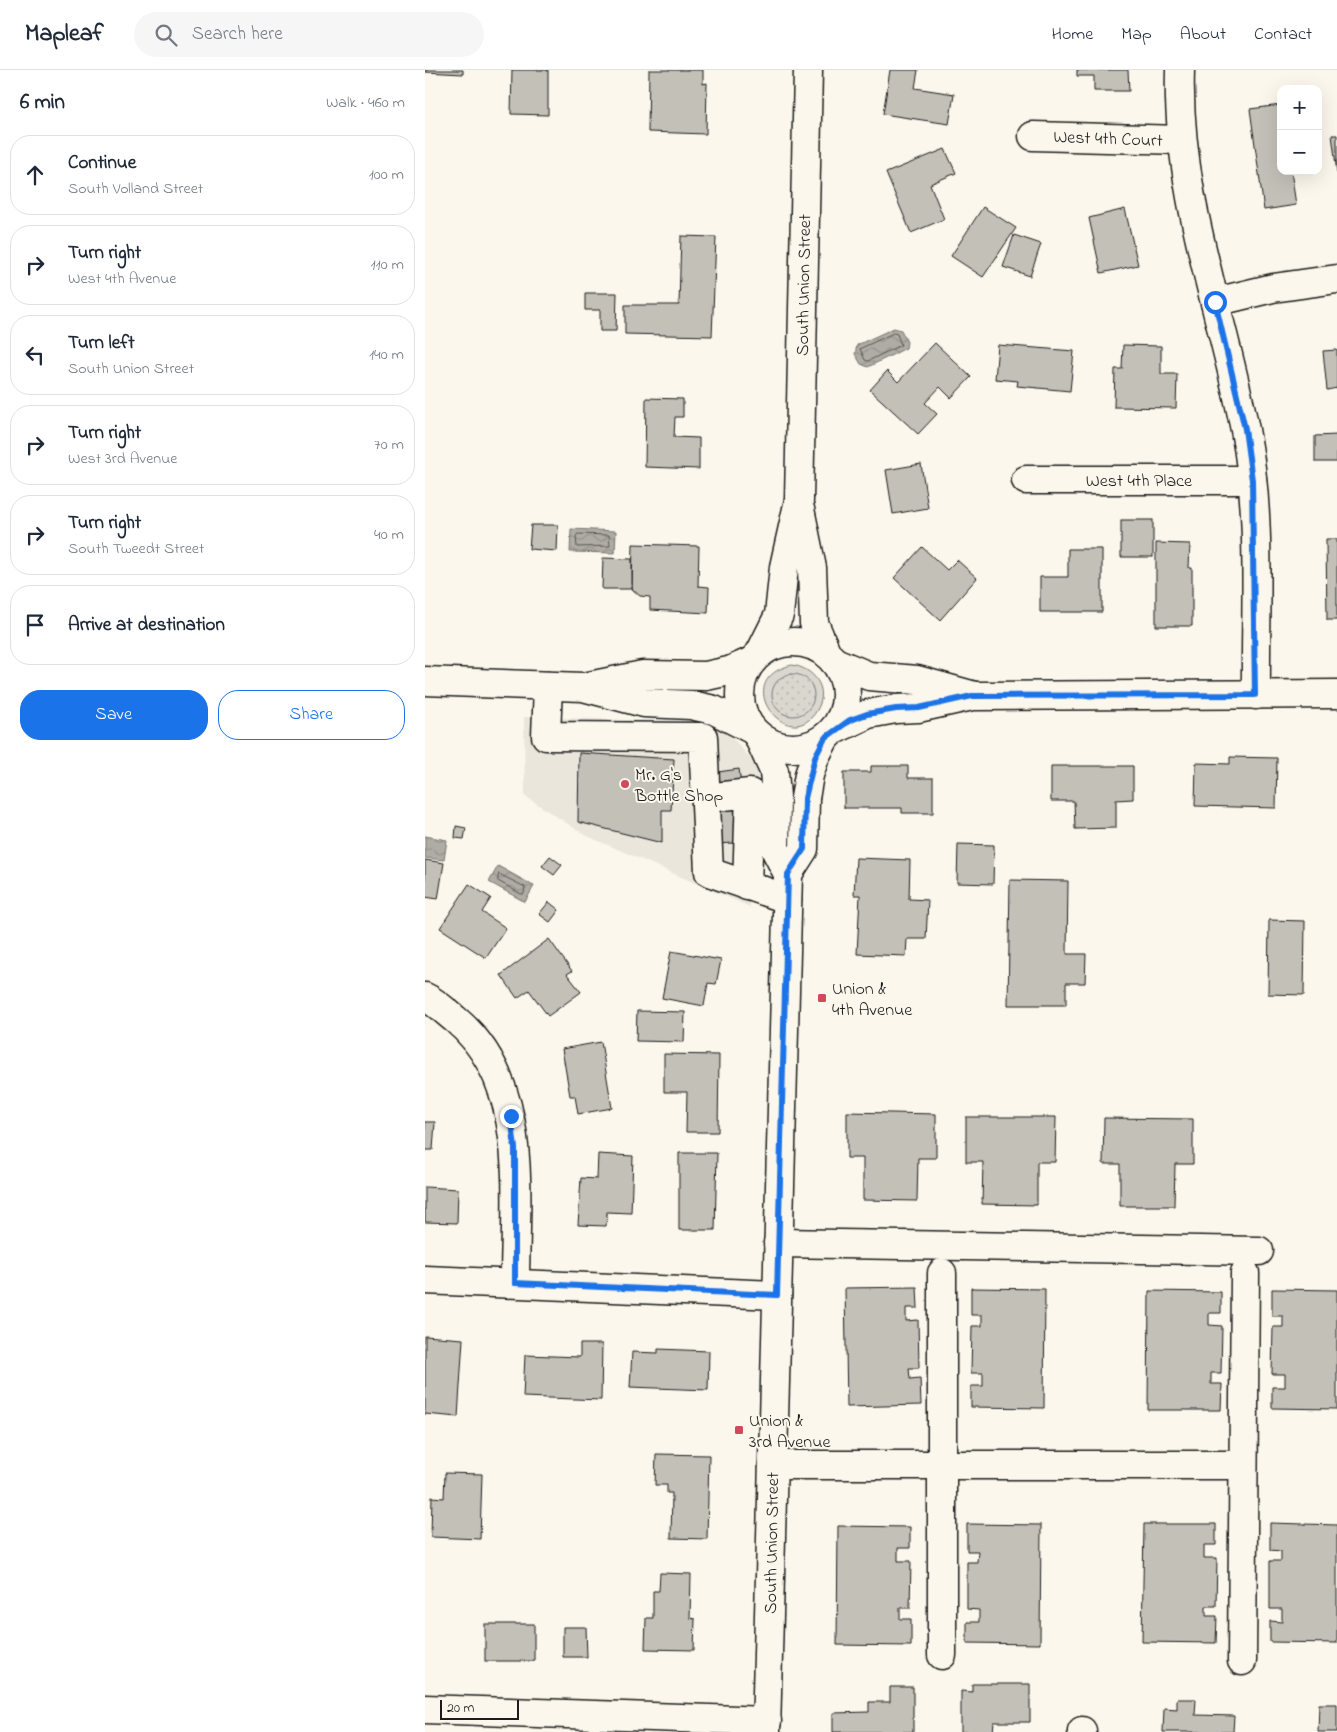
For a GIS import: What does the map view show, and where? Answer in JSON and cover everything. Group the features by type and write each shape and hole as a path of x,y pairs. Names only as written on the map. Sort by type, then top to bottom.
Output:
{"street":[{"name":"South Union Street","path":"756,657 779,615 784,566 799,500 808,70"},
{"path":"1180,70 1185,171 1245,429 1252,480 1255,695"},
{"name":"West 4th Court","path":"1033,136 1182,140"},
{"path":"1215,302 1273,288 1337,279"},
{"name":"West 4th Place","path":"1025,480 1252,480"},
{"name":"South Union Street","path":"799,500 812,568 814,623 831,658"},
{"path":"425,681 583,687 643,675 706,676 729,671 786,642 801,642 869,676 917,680 972,696"},
{"path":"755,732 744,716 739,702 739,687 744,673 756,657"},
{"path":"548,686 546,736 703,737 709,872 747,886 788,886 804,849 805,798 809,775 815,757 829,734 842,718 846,704 846,689 843,675 831,658"},
{"path":"583,687 644,703 691,705 713,710 755,732 772,744 787,748 810,744 867,714 896,709 919,708 972,696 1337,694"},
{"name":"South Union Street","path":"755,732 774,771 776,797 775,849 788,886 767,1727"},
{"path":"706,798 750,793 747,886"},
{"path":"425,998 470,1032 493,1070 511,1116 515,1148 515,1283"},
{"path":"779,1243 1252,1262 1243,1465 1242,1661"},
{"path":"942,1273 942,1655"},
{"path":"425,1280 777,1295"},
{"path":"773,1464 1243,1465"},
{"path":"425,1709 767,1727"}],"shaded area":[{"path":"792,665 807,670 817,680 822,694 821,702 817,710 806,722 793,725 780,720 770,711 764,698 765,685 773,673","holes":["792,674 813,695 809,707 779,679"]},
{"path":"793,674 808,680 814,695 808,710 793,716 778,710 772,695 778,680"},
{"path":"524,717 705,722 728,733 754,762 760,780 760,794 754,814 750,907 585,835 525,796"}],"water":[{"path":"894,328 901,330 907,342 906,348 868,367 861,364 855,354 857,345"},
{"path":"571,529 616,531 615,553 570,552"},
{"path":"425,836 447,840 444,860 425,858"},
{"path":"498,866 534,886 525,902 489,882"}],"building":[{"path":"425,70 463,70 463,74 425,72"},
{"path":"512,70 548,70 548,115 511,114"},
{"path":"649,70 703,70 703,84 707,83 706,134 648,132"},
{"path":"890,70 918,70 915,88 954,94 949,124 883,114"},
{"path":"1077,70 1128,70 1129,91 1094,91 1094,76 1077,76"},
{"path":"1277,106 1277,175 1292,175 1296,205 1264,210 1250,109"},
{"path":"1332,135 1337,135 1337,173"},
{"path":"945,149 956,173 930,184 944,219 911,233 886,173"},
{"path":"983,207 1016,228 983,277 951,256"},
{"path":"1125,209 1138,265 1101,273 1089,218"},
{"path":"1014,235 1041,244 1030,276 1003,267"},
{"path":"681,236 716,237 712,336 625,334 625,305 679,305"},
{"path":"585,293 617,293 616,331 600,331 600,310 585,310"},
{"path":"935,343 971,377 951,398 940,387 925,403 937,414 918,434 870,390 887,371 898,382"},
{"path":"998,345 1074,351 1070,391 1017,386 1018,381 995,379"},
{"path":"1123,345 1161,346 1161,374 1177,374 1176,408 1114,407 1115,369 1122,369"},
{"path":"1337,350 1337,388 1327,390 1323,351"},
{"path":"646,398 683,399 683,417 675,417 674,437 699,438 699,469 645,467"},
{"path":"1337,435 1337,462 1315,462 1315,436"},
{"path":"921,464 928,508 893,514 886,470"},
{"path":"1121,520 1153,520 1153,557 1121,557"},
{"path":"531,525 558,525 557,551 529,549"},
{"path":"1326,539 1337,539 1337,620 1327,620"},
{"path":"1156,543 1190,544 1189,568 1192,568 1192,626 1156,626"},
{"path":"633,544 699,546 698,586 709,587 708,613 650,610 650,597 640,596 632,589"},
{"path":"922,547 947,570 957,560 977,578 940,620 894,578"},
{"path":"1068,549 1102,549 1102,612 1040,612 1040,577 1068,577"},
{"path":"603,558 632,559 632,589 602,589"},
{"name":"Mr. G's Bottle Shop","path":"579,753 674,759 671,810 662,810 662,843 578,822"},
{"path":"1230,757 1277,758 1276,808 1195,806 1196,763 1230,764"},
{"path":"871,766 908,766 908,778 933,778 933,813 902,813 902,808 844,808 844,772 871,772"},
{"path":"1051,766 1133,766 1133,799 1116,800 1116,828 1075,829 1074,801 1051,801"},
{"path":"739,769 748,842 718,844 711,773"},
{"path":"456,826 466,828 464,839 455,838"},
{"path":"958,844 994,845 993,884 957,883"},
{"path":"550,856 562,865 554,875 542,866"},
{"path":"856,858 910,860 909,899 928,900 926,939 907,939 906,956 857,954 860,895 854,895"},
{"path":"425,860 444,863 438,899 425,897"},
{"path":"1010,880 1068,881 1067,954 1086,954 1085,983 1066,983 1066,1005 1008,1005"},
{"path":"469,884 491,898 482,912 506,928 486,958 440,928"},
{"path":"549,902 559,910 550,922 539,914"},
{"path":"1269,920 1305,921 1304,995 1268,994"},
{"path":"549,939 572,971 567,974 581,992 548,1016 529,990 517,998 501,975"},
{"path":"671,951 721,960 716,984 708,983 704,1006 662,998"},
{"path":"637,1011 685,1012 684,1042 636,1041"},
{"path":"601,1042 612,1108 578,1114 575,1096 570,1096 562,1049"},
{"path":"664,1054 719,1055 718,1132 686,1132 687,1092 664,1092"},
{"path":"847,1112 936,1114 936,1158 918,1158 917,1201 863,1200 863,1158 847,1158"},
{"path":"966,1117 1056,1117 1055,1162 1037,1162 1037,1205 982,1204 983,1162 966,1162"},
{"path":"1104,1118 1193,1119 1193,1164 1175,1164 1174,1206 1120,1206 1120,1164 1103,1164"},
{"path":"425,1122 435,1122 433,1150 425,1150"},
{"path":"679,1153 717,1153 715,1230 679,1230"},
{"path":"598,1154 633,1156 631,1213 607,1212 606,1226 578,1225 581,1178 597,1179"},
{"path":"425,1187 458,1189 457,1223 425,1222"},
{"path":"917,1287 918,1308 906,1308 906,1321 918,1320 919,1368 909,1368 910,1379 920,1378 921,1405 847,1407 845,1288"},
{"path":"971,1288 1045,1289 1044,1408 971,1407 971,1386 983,1386 983,1373 971,1373 972,1326 982,1326 982,1315 971,1315"},
{"path":"1272,1289 1337,1290 1337,1409 1272,1408 1272,1387 1285,1387 1285,1374 1272,1374 1273,1327 1283,1327 1283,1316 1272,1316"},
{"path":"1149,1291 1221,1292 1221,1313 1209,1313 1209,1325 1222,1326 1221,1373 1211,1373 1211,1384 1222,1384 1221,1410 1148,1410"},
{"path":"425,1336 463,1339 458,1417 425,1414"},
{"path":"580,1344 602,1344 601,1400 523,1397 525,1355 580,1357"},
{"path":"658,1349 709,1351 708,1390 630,1387 632,1352 658,1353"},
{"path":"656,1454 709,1455 707,1539 671,1538 672,1493 667,1493 667,1485 655,1485"},
{"path":"445,1473 482,1474 480,1539 431,1537 432,1497 444,1498"},
{"path":"1270,1523 1337,1525 1337,1643 1270,1642 1270,1621 1282,1622 1282,1609 1270,1609 1270,1561 1281,1561 1281,1551 1270,1550"},
{"path":"967,1524 1041,1525 1040,1644 967,1643 967,1622 979,1622 979,1610 967,1609 967,1562 977,1562 978,1551 967,1551"},
{"path":"1144,1524 1216,1524 1216,1545 1204,1545 1204,1558 1217,1558 1216,1606 1206,1606 1206,1616 1217,1616 1216,1643 1142,1642"},
{"path":"838,1526 910,1527 910,1548 898,1548 898,1561 911,1561 910,1608 900,1608 900,1619 911,1619 911,1646 837,1645"},
{"path":"660,1573 691,1574 690,1618 695,1619 694,1650 645,1649 646,1618 653,1618 653,1591 659,1591"},
{"path":"485,1624 534,1624 534,1661 485,1661"},
{"path":"563,1627 586,1627 587,1657 563,1657"},
{"path":"972,1684 1030,1684 1030,1722 994,1722 993,1732 961,1732 961,1691 972,1692"},
{"path":"890,1687 913,1687 913,1732 833,1732 833,1713 869,1712 869,1702 890,1702"},
{"path":"1177,1699 1196,1699 1195,1715 1234,1716 1233,1732 1163,1732 1164,1708 1177,1709"},
{"path":"1319,1704 1337,1704 1337,1732 1318,1732"}],"place":[{"name":"Mr. G's Bottle Shop","path":"625,784"},
{"name":"Union & 4th Avenue","path":"822,998"},
{"name":"Union & 3rd Avenue","path":"739,1430"}],"route":[{"path":"511,1116 515,1148 515,1283 777,1295 788,874 804,849 805,798 809,775 815,757 825,738 850,720 867,714 896,709 919,708 972,696 1255,695 1254,512 1252,480 1245,429 1215,302"}]}
